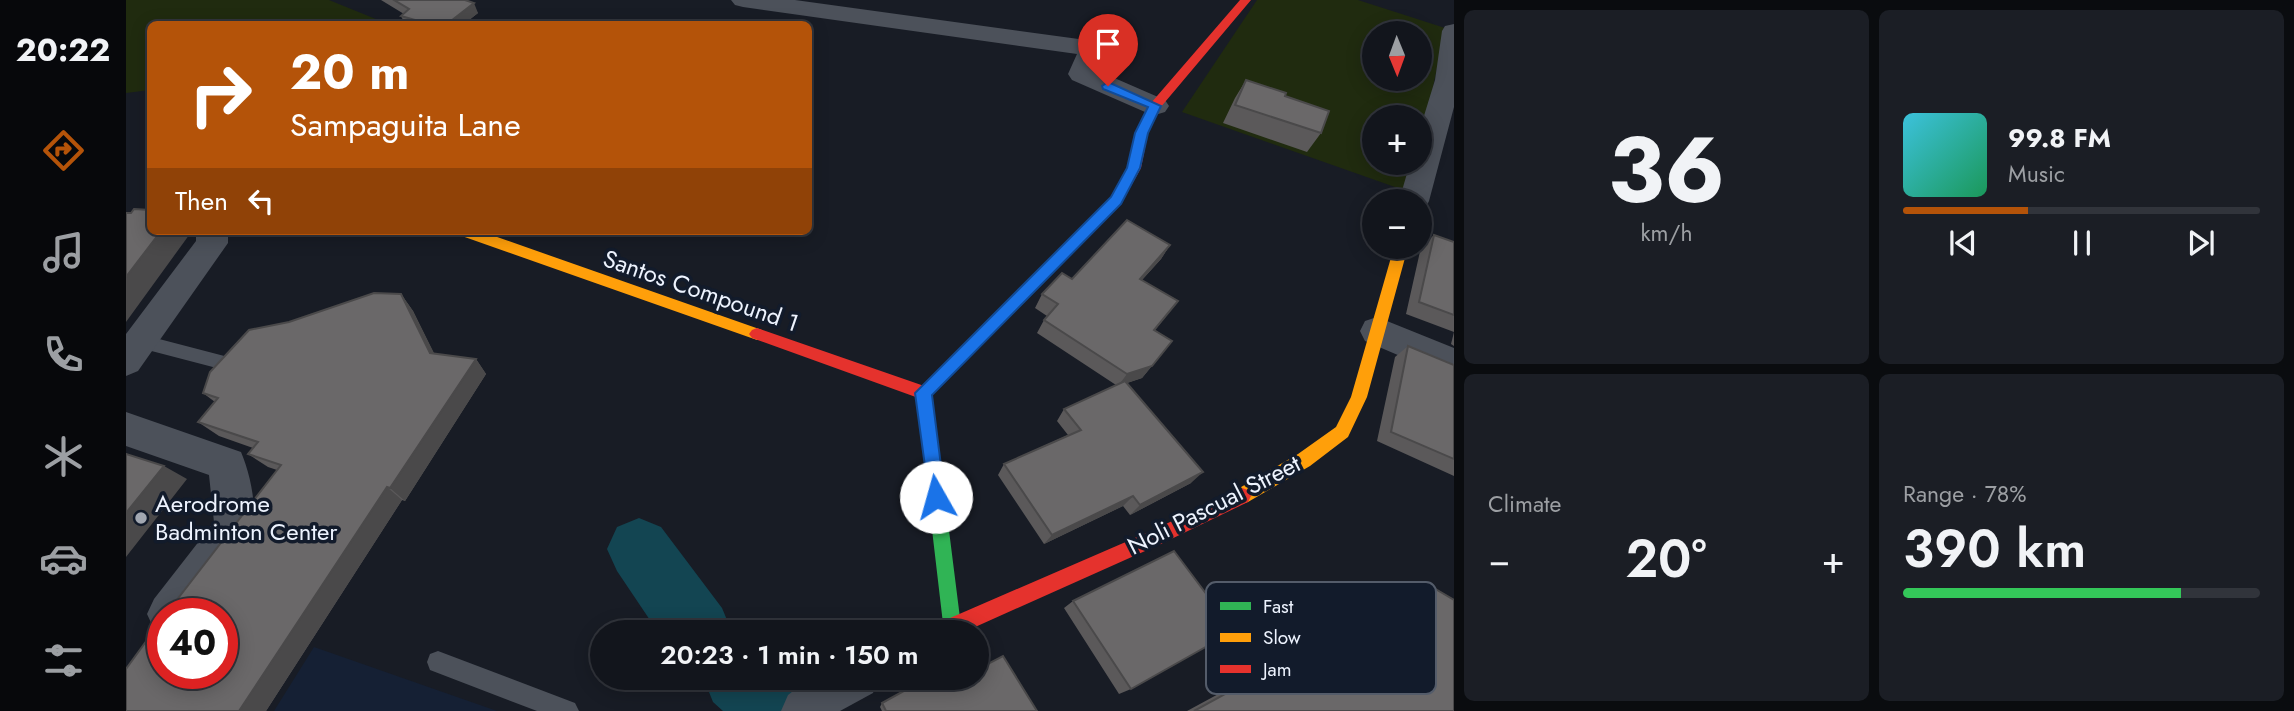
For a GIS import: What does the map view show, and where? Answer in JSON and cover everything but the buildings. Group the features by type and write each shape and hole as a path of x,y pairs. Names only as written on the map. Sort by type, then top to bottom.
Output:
{"street":[{"path":"743,0 1086,48 1090,54 1081,74 1155,106"},
{"path":"945,620 924,393 1116,200 1134,168 1142,133 1155,106 1246,0"},
{"path":"1416,189 1448,80 1454,31"},
{"path":"133,351 212,243 212,235"},
{"name":"Santos Compound 1","path":"475,235 924,393"},
{"name":"Noli Pascual Street","path":"967,620 1157,537 1256,488 1304,460 1342,432 1359,397 1398,259"},
{"path":"1377,331 1454,364"},
{"path":"126,429 227,464 235,527 182,598"}],"lane":[{"path":"133,351 232,365"},
{"path":"438,662 567,711"}],"shaded area":[{"path":"314,647 497,711 274,711"}],"green space":[{"path":"126,0 329,0 381,21 147,21 147,90 126,93"},
{"path":"1257,0 1358,0 1423,21 1362,21 1362,91 1432,91 1432,24 1445,28 1429,105 1362,105 1362,175 1416,175 1413,189 1401,189 1182,112"}],"waterway":[{"path":"639,549 689,620"},
{"path":"751,690 773,711"}],"traffic: fast":[{"path":"950,620 924,393 1080,237"}],"traffic: slow":[{"path":"475,235 757,334"},
{"path":"1242,496 1304,460 1342,432 1359,397 1398,259"}],"traffic: jam":[{"path":"1080,237 1116,200 1134,168 1142,133 1155,106 1246,0"},
{"path":"757,334 924,393"},
{"path":"968,620 1157,537 1242,496"}],"place":[{"name":"Aerodrome Badminton Center","path":"141,518"}],"route":[{"path":"936,497 924,393 1116,200 1134,168 1142,133 1155,106 1108,86"}]}
